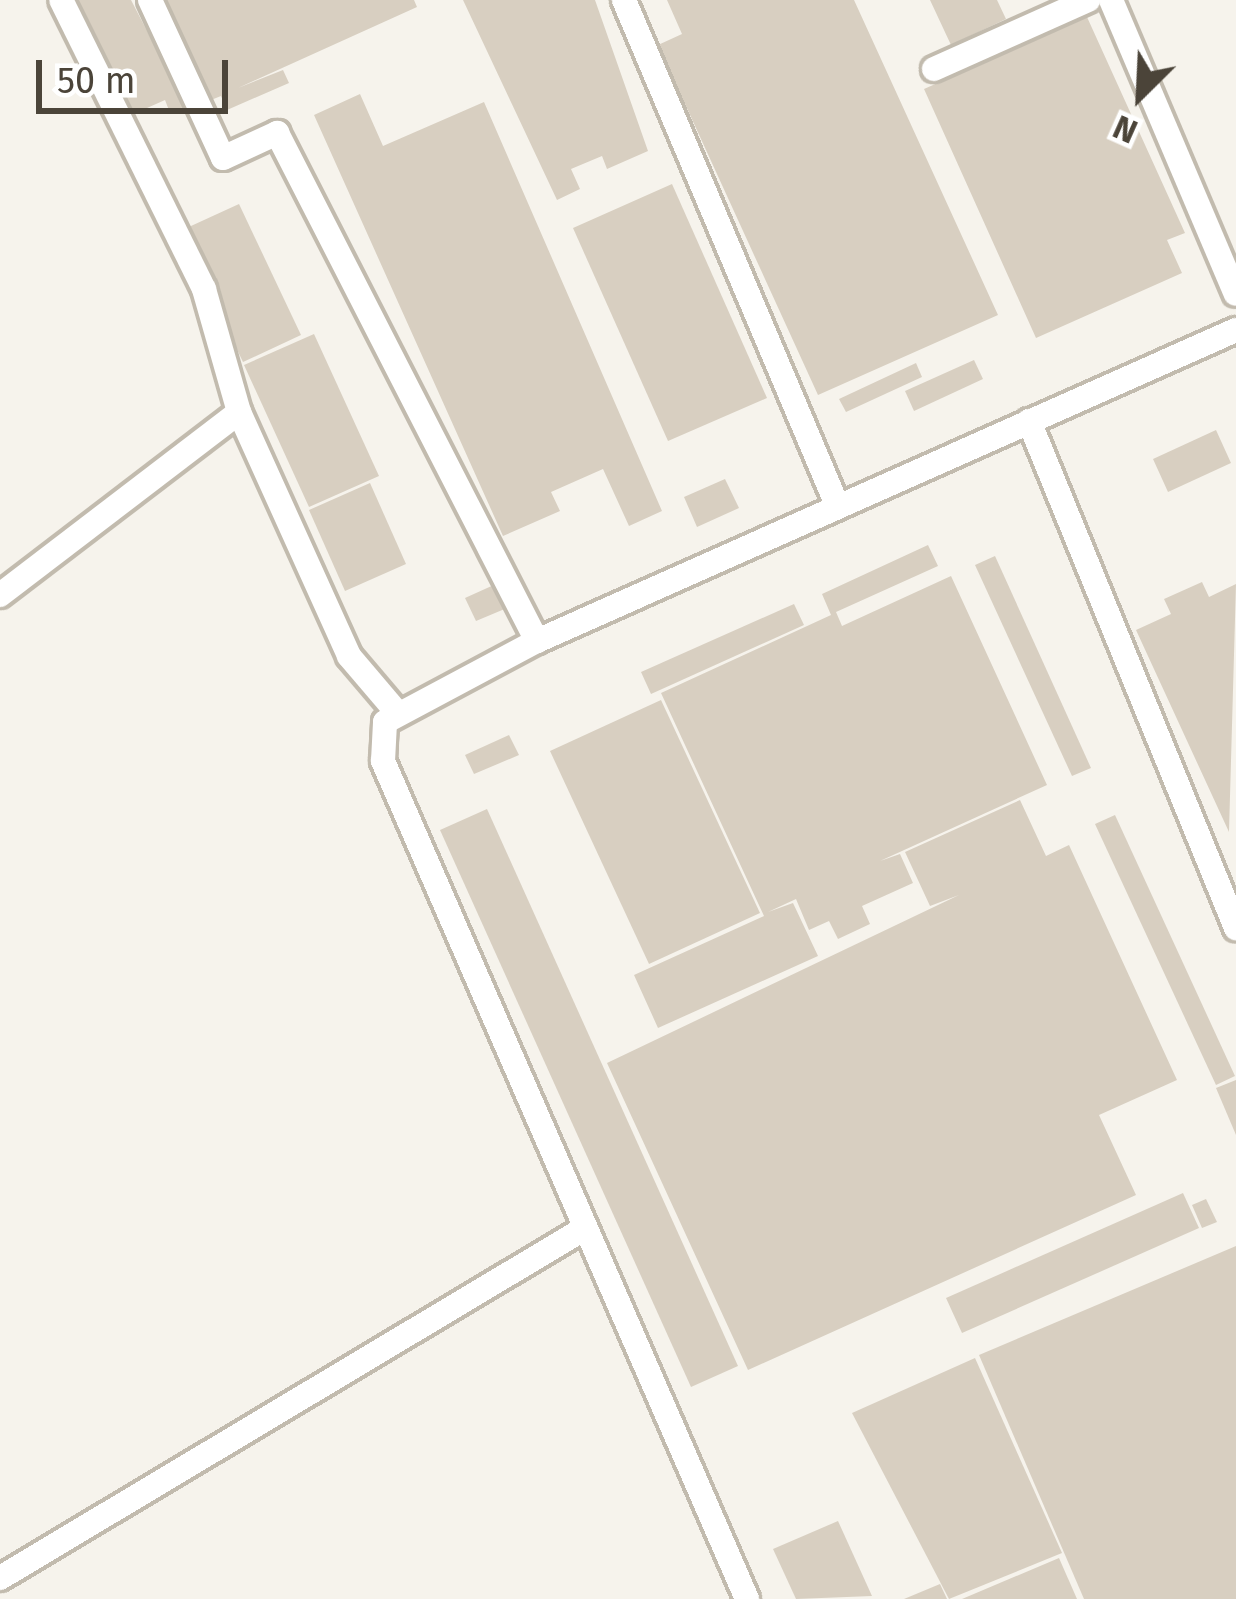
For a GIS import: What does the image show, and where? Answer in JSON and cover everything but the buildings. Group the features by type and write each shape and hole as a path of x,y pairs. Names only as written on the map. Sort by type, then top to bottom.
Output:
{"street":[{"path":"62,0 204,289 239,412 349,656 394,710"},
{"path":"151,0 223,158 277,133 537,641"},
{"path":"624,0 837,505"},
{"path":"934,69 1088,0"},
{"path":"1111,0 1236,294"},
{"path":"747,1599 582,1230 382,761 381,733 394,710 537,641 1236,330"},
{"path":"0,595 239,412"},
{"path":"1029,421 1236,928"},
{"path":"0,1579 582,1230"}]}
